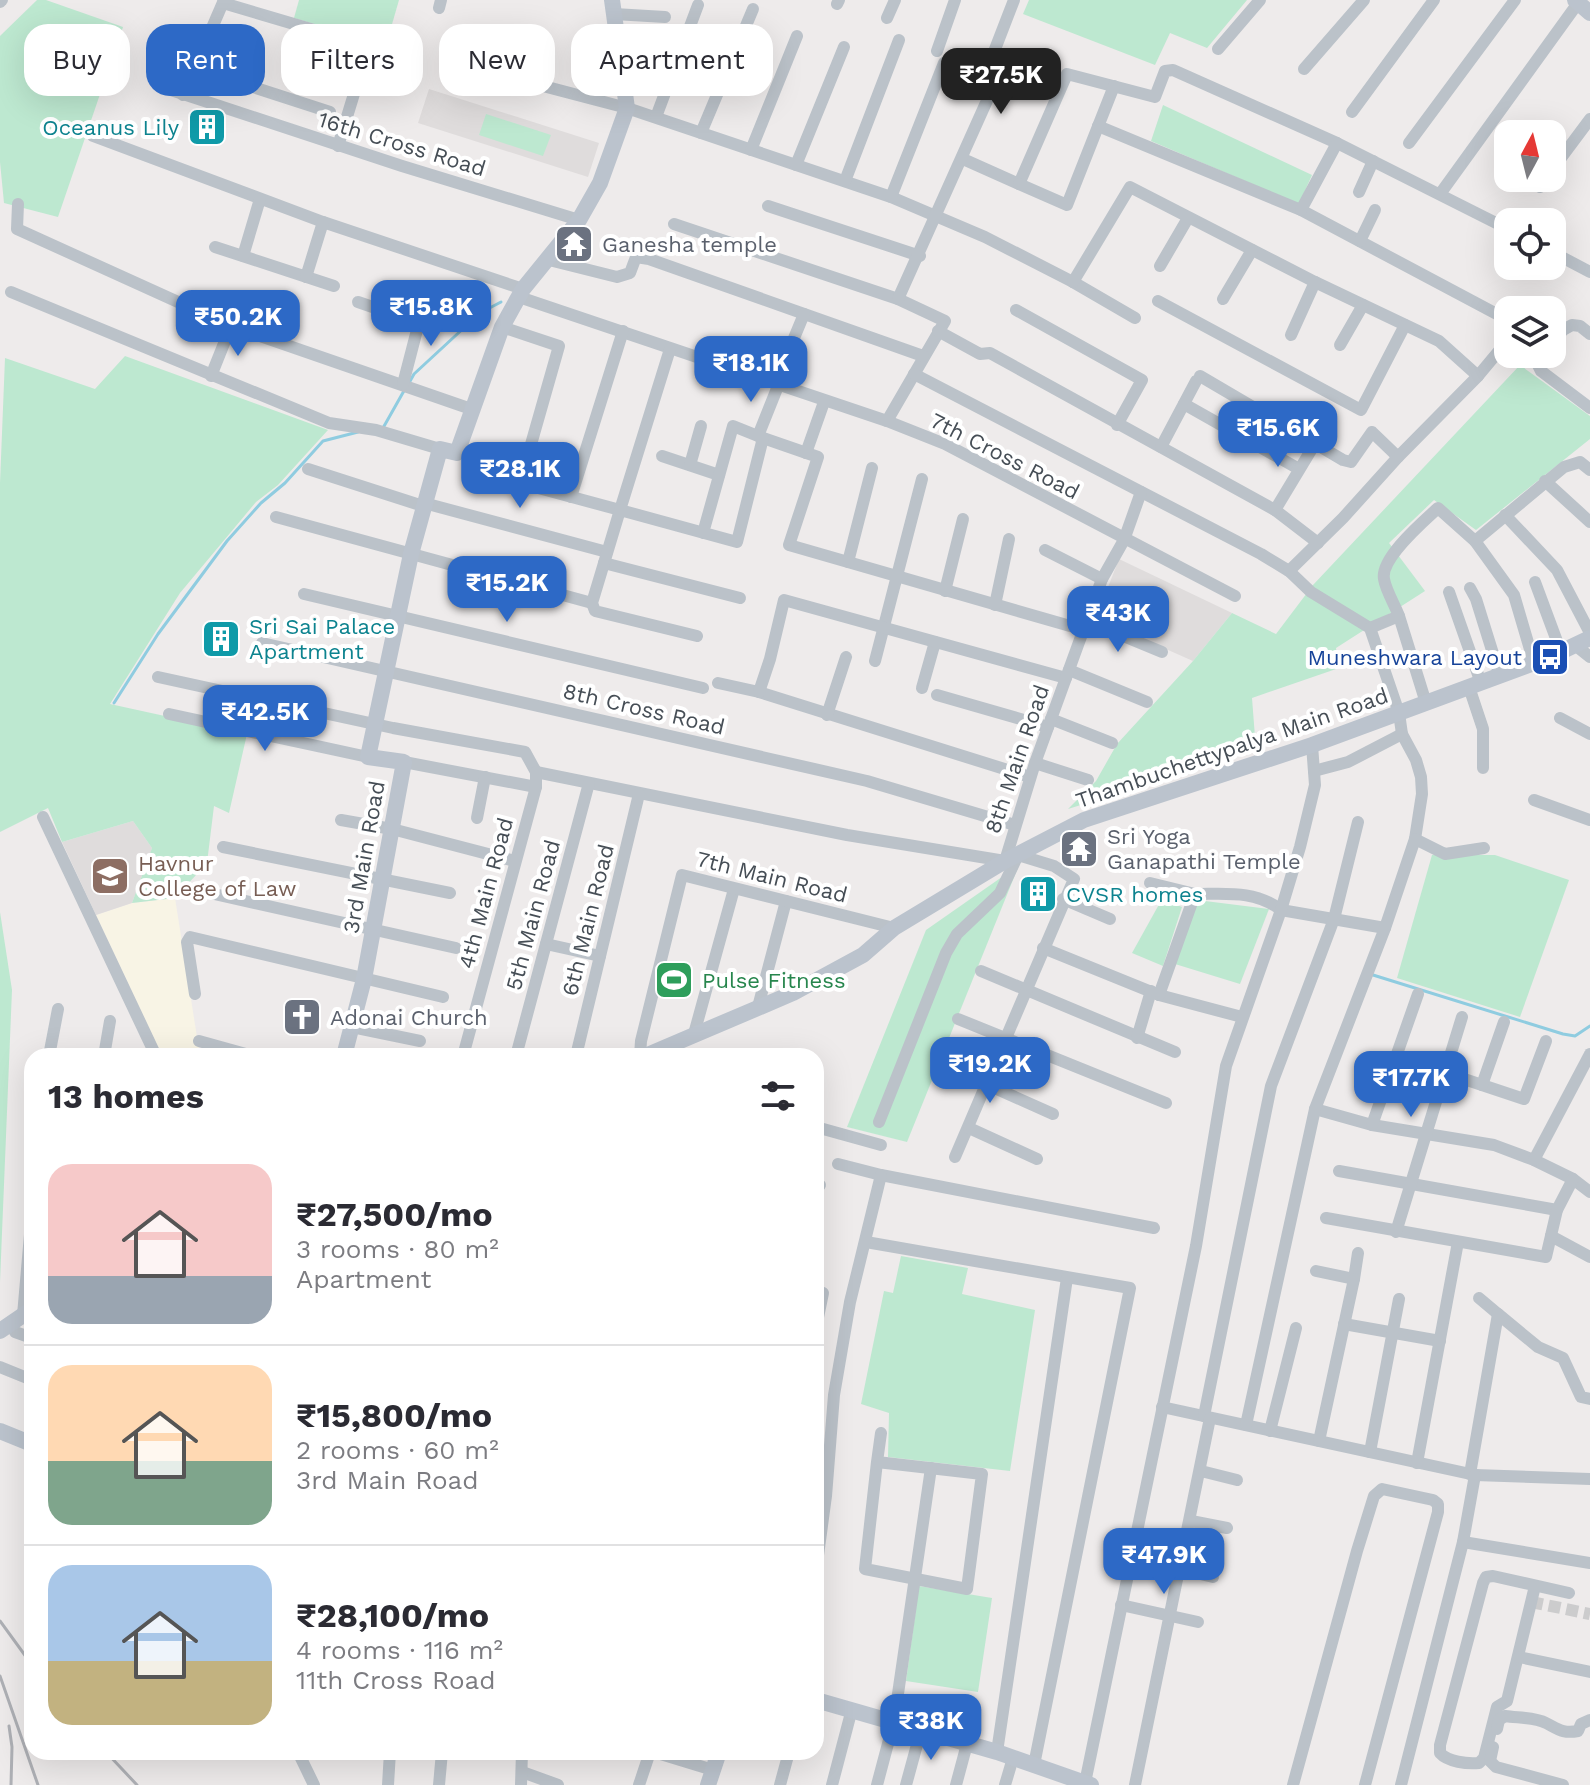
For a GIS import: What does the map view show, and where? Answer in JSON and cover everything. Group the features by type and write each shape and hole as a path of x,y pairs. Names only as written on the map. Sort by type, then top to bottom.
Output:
{"main road":[{"path":"440,449 457,453 502,327 521,293 579,220 600,183 627,108 611,4"},
{"name":"3rd Main Road","path":"346,1048 374,930 404,762 368,757 411,554 440,449"},
{"name":"Thambuchettypalya Main Road","path":"661,1048 793,993 863,955 894,928 1011,858 1084,820 1312,745 1534,663 1579,642"},
{"path":"5,1333 24,1319"},
{"path":"0,1421 24,1430"},
{"path":"0,1431 24,1441"},
{"path":"824,1702 1005,1755 1034,1765 1058,1780 1088,1784"}],"street":[{"path":"887,18 895,0"},
{"path":"891,197 940,57 955,0"},
{"path":"898,299 920,256 998,76 992,57 1014,0"},
{"path":"1218,49 1260,0"},
{"path":"1304,69 1364,0"},
{"path":"1352,112 1434,0"},
{"path":"1409,143 1515,0"},
{"path":"214,24 224,1 355,42 361,47 365,58 338,146"},
{"path":"611,4 665,17"},
{"path":"656,117 698,5"},
{"path":"1440,194 1581,5"},
{"path":"701,133 753,9"},
{"path":"751,150 797,36"},
{"path":"845,181 899,40"},
{"path":"796,165 844,47"},
{"path":"1019,184 1067,74 1155,97 1165,71 1173,70 1337,143 1494,222"},
{"path":"963,159 1067,205 1114,86"},
{"path":"555,89 656,117 891,197 1073,282 1135,318"},
{"path":"257,120 266,93 330,112"},
{"name":"16th Cross Road","path":"186,96 579,220"},
{"path":"1566,151 1590,119"},
{"path":"1098,126 1301,210 1494,313"},
{"name":"7th Cross Road","path":"93,136 670,349 887,421 945,444 1235,596"},
{"path":"1301,210 1337,143"},
{"path":"1359,192 1373,161"},
{"path":"1073,282 1130,187 1315,282 1439,341 1478,376"},
{"path":"243,256 260,199"},
{"path":"18,204 17,229 231,326 474,410"},
{"path":"768,206 920,256"},
{"path":"1360,241 1375,210"},
{"path":"1160,266 1188,218"},
{"path":"306,277 323,222"},
{"path":"674,224 898,299 945,321 887,421"},
{"path":"215,247 334,286"},
{"path":"1223,299 1252,250"},
{"path":"549,260 617,277 630,273 636,257 649,259 923,356"},
{"path":"1566,259 1590,272"},
{"path":"1291,335 1315,282"},
{"path":"11,292 329,423 376,430 440,449"},
{"path":"1158,301 1361,410 1405,325"},
{"path":"358,302 419,323"},
{"path":"408,386 424,303"},
{"path":"1340,345 1363,305"},
{"path":"1016,310 1142,380 1117,425"},
{"path":"502,327 559,346 520,483 737,542 761,437 804,314"},
{"path":"211,376 231,326"},
{"path":"1566,328 1580,326 1590,334"},
{"path":"571,497 623,331"},
{"path":"938,331 980,354 990,353 1275,510 1318,543"},
{"path":"670,349 592,603 595,611 697,636"},
{"path":"1289,571 1494,357"},
{"path":"1540,368 1587,401"},
{"path":"914,374 1289,571 1311,592 1370,628 1399,713 1402,734 1416,760 1422,794 1415,839 1385,928 1315,1109 1246,1425"},
{"path":"1161,447 1198,378 1343,460 1351,462 1372,432 1398,457"},
{"path":"806,453 824,402"},
{"path":"1184,404 1299,469"},
{"path":"690,465 701,426"},
{"path":"703,533 733,426 818,457 789,545 995,605 1086,626 1162,652"},
{"path":"1275,510 1313,447"},
{"path":"662,456 719,475"},
{"path":"1475,541 1564,467 1580,462 1590,470"},
{"path":"848,562 872,468"},
{"path":"308,469 740,598"},
{"path":"875,661 922,479"},
{"path":"1545,481 1590,522"},
{"name":"8th Main Road","path":"879,1122 946,953 957,934 1000,893 1011,858 1015,825 1030,777 1102,579 1124,540 1141,492"},
{"path":"1426,703 1399,616 1384,580 1384,572 1407,537 1438,508 1475,541 1514,595 1534,663"},
{"path":"1505,515 1557,570 1579,642"},
{"path":"276,517 592,603"},
{"path":"945,591 963,519"},
{"path":"995,605 1009,539"},
{"path":"1045,550 1102,579"},
{"path":"1535,582 1590,657"},
{"path":"1470,588 1500,676"},
{"path":"1449,592 1475,685 1483,729 1483,768"},
{"path":"304,594 703,688"},
{"path":"759,692 784,600 935,642 1067,674 1147,702"},
{"path":"1370,628 1399,616"},
{"path":"922,688 935,642"},
{"name":"8th Cross Road","path":"262,643 867,781 1015,825"},
{"path":"827,715 846,657"},
{"path":"158,677 374,724 525,752 536,772 536,787 404,762"},
{"path":"718,683 759,692 1030,777"},
{"path":"937,695 1050,723 1112,743"},
{"path":"169,714 368,757"},
{"path":"1560,718 1590,734"},
{"path":"1314,771 1363,756 1402,734"},
{"path":"1088,1784 1121,1605 1203,1204 1226,1066 1281,910 1315,785 1312,745"},
{"path":"1035,763 1088,780"},
{"path":"536,772 890,843 1054,866 1074,879 955,1157"},
{"path":"477,818 485,777"},
{"name":"5th Main Road","path":"518,1048 589,783"},
{"name":"4th Main Road","path":"465,1048 536,787"},
{"name":"6th Main Road","path":"578,1048 639,794"},
{"path":"1534,800 1590,820"},
{"path":"43,817 152,1048"},
{"path":"341,820 392,829 515,861"},
{"path":"1135,1785 1201,1471 1207,1417 1250,1179 1271,1086 1334,919 1358,822"},
{"path":"1415,839 1445,854 1484,848"},
{"path":"1042,842 1054,866"},
{"path":"223,847 450,893"},
{"name":"7th Main Road","path":"641,1048 682,875 894,928"},
{"path":"1150,883 1195,894 1243,894 1268,901 1281,910 1385,928"},
{"path":"192,889 456,948"},
{"path":"694,1034 734,889"},
{"path":"1137,1038 1195,894"},
{"path":"1063,899 1110,919"},
{"path":"758,1007 786,901"},
{"path":"195,994 187,942 190,937 443,997"},
{"path":"546,944 600,956"},
{"path":"1043,948 1155,993 1242,1017"},
{"path":"981,971 1175,1052"},
{"path":"1372,1125 1418,994"},
{"path":"51,1048 58,1009"},
{"path":"1396,1232 1462,1017"},
{"path":"958,1019 1166,1103"},
{"path":"105,1048 110,1021"},
{"path":"1482,1085 1504,1022"},
{"path":"352,1027 420,1041"},
{"path":"199,1041 224,1048"},
{"path":"1446,1073 1524,1099 1546,1041"},
{"path":"1534,1160 1585,1076 1590,1054"},
{"path":"941,1064 1053,1114"},
{"path":"1315,1109 1372,1125 1494,1145 1573,1179 1590,1192"},
{"path":"969,1128 1037,1159"},
{"path":"824,1129 881,1145"},
{"path":"838,1164 1154,1228"},
{"path":"1339,1171 1557,1210"},
{"path":"824,1511 834,1395 850,1302 881,1175"},
{"path":"1573,1179 1587,1180 1590,1177"},
{"path":"1326,1218 1546,1257 1557,1210 1573,1179"},
{"path":"1551,1236 1590,1257"},
{"path":"866,1242 1130,1288 1034,1765"},
{"path":"1417,1463 1458,1242"},
{"path":"1319,1441 1358,1253"},
{"path":"1316,1271 1354,1279"},
{"path":"1005,1785 1005,1755 1067,1278"},
{"path":"1479,1298 1538,1347 1563,1358 1581,1397 1590,1399"},
{"path":"1370,1452 1399,1299"},
{"path":"1401,1785 1463,1542 1498,1314"},
{"path":"1344,1324 1440,1341"},
{"path":"1270,1431 1296,1328"},
{"path":"0,1367 24,1377"},
{"path":"1162,1407 1473,1475 1590,1479"},
{"path":"877,1462 982,1474 967,1589 865,1569 877,1462 881,1433"},
{"path":"877,1785 894,1721 931,1468"},
{"path":"1201,1471 1237,1480"},
{"path":"1293,1785 1357,1551 1374,1496 1382,1489 1433,1500 1438,1504 1438,1512 1365,1785"},
{"path":"1191,1521 1227,1528"},
{"path":"1463,1542 1590,1563"},
{"path":"1180,1569 1213,1577"},
{"path":"1535,1586 1507,1701 1497,1707 1484,1758 1479,1763 1471,1764 1444,1757 1440,1753 1440,1745 1486,1577 1493,1576 1569,1593"},
{"path":"1121,1605 1198,1622"},
{"path":"1519,1657 1590,1672"},
{"path":"832,1785 852,1709"},
{"path":"1563,1785 1492,1764 1499,1720 1505,1716 1546,1722 1556,1731 1572,1732 1578,1731 1581,1724 1590,1720"},
{"path":"906,1785 921,1730"},
{"path":"956,1785 967,1744"},
{"path":"302,1760 314,1785"},
{"path":"388,1785 390,1760"},
{"path":"439,1785 441,1760"},
{"path":"639,1785 649,1760"},
{"path":"670,1760 711,1778"},
{"path":"780,1785 787,1760"},
{"path":"522,1778 558,1785"}],"shaded area":[{"path":"429,89 439,92 439,96 451,96 599,143 588,177 418,123"},
{"path":"1119,559 1232,613 1193,661 1096,618"},
{"name":"Havnur College of Law","path":"133,821 152,848 132,903 96,915 62,842"},
{"path":"175,898 199,1048 158,1048 96,915 132,903"}],"green space":[{"path":"37,0 46,0 114,24 24,24 24,96 99,96 58,217 4,203 0,162 0,36"},
{"path":"299,0 399,0 392,24 314,24 294,18"},
{"path":"1029,0 1247,0 1207,48 1170,33 1155,65 1023,14"},
{"path":"1163,105 1312,175 1299,204 1151,141"},
{"path":"486,114 551,135 543,156 479,135"},
{"path":"125,356 328,430 278,485 256,502 180,593 110,704 247,734 229,813 214,806 207,863 175,898 132,903 152,848 133,821 62,842 48,808 0,832 0,483 5,358 95,389"},
{"path":"1517,368 1524,368 1590,416 1590,439 1476,530 1434,500 1389,543 1425,591 1336,648 1339,668 1252,698 1256,750 1068,809 1096,781 1117,744 1232,613 1276,634 1313,585"},
{"path":"1432,855 1495,855 1569,880 1520,1017 1397,978"},
{"path":"1019,865 907,1142 847,1127 926,930"},
{"path":"1162,899 1182,907 1163,966 1132,953"},
{"path":"1197,900 1269,909 1240,984 1175,964"},
{"path":"0,912 12,990 0,1282"},
{"path":"901,1256 968,1268 962,1294 1035,1310 1010,1471 888,1457 889,1413 861,1404 884,1291 893,1293"},
{"path":"919,1586 992,1598 978,1692 906,1681"}],"waterway":[{"path":"409,383 414,374 480,313 501,302"},
{"path":"383,428 405,389"},
{"path":"114,703 158,634 227,541 261,503 285,483 323,441 358,432"},
{"path":"1373,975 1563,1034 1575,1036 1590,1026"}],"tunnel":[{"path":"1531,1602 1590,1614"}],"railway":[{"path":"0,1621 24,1654"},
{"path":"0,1676 24,1745"},
{"path":"9,1726 11,1785"},
{"path":"29,1760 38,1785"},
{"path":"114,1760 137,1785"}],"place":[{"name":"Oceanus Lily","path":"207,127"},
{"name":"Ganesha temple","path":"574,244"},
{"name":"Sri Sai Palace Apartment","path":"221,639"},
{"name":"Muneshwara Layout","path":"1550,657"},
{"name":"Sri Yoga Ganapathi Temple","path":"1079,849"},
{"name":"Havnur College of Law","path":"110,876"},
{"name":"CVSR homes","path":"1038,894"},
{"name":"Pulse Fitness","path":"674,980"},
{"name":"Adonai Church","path":"302,1017"}]}
